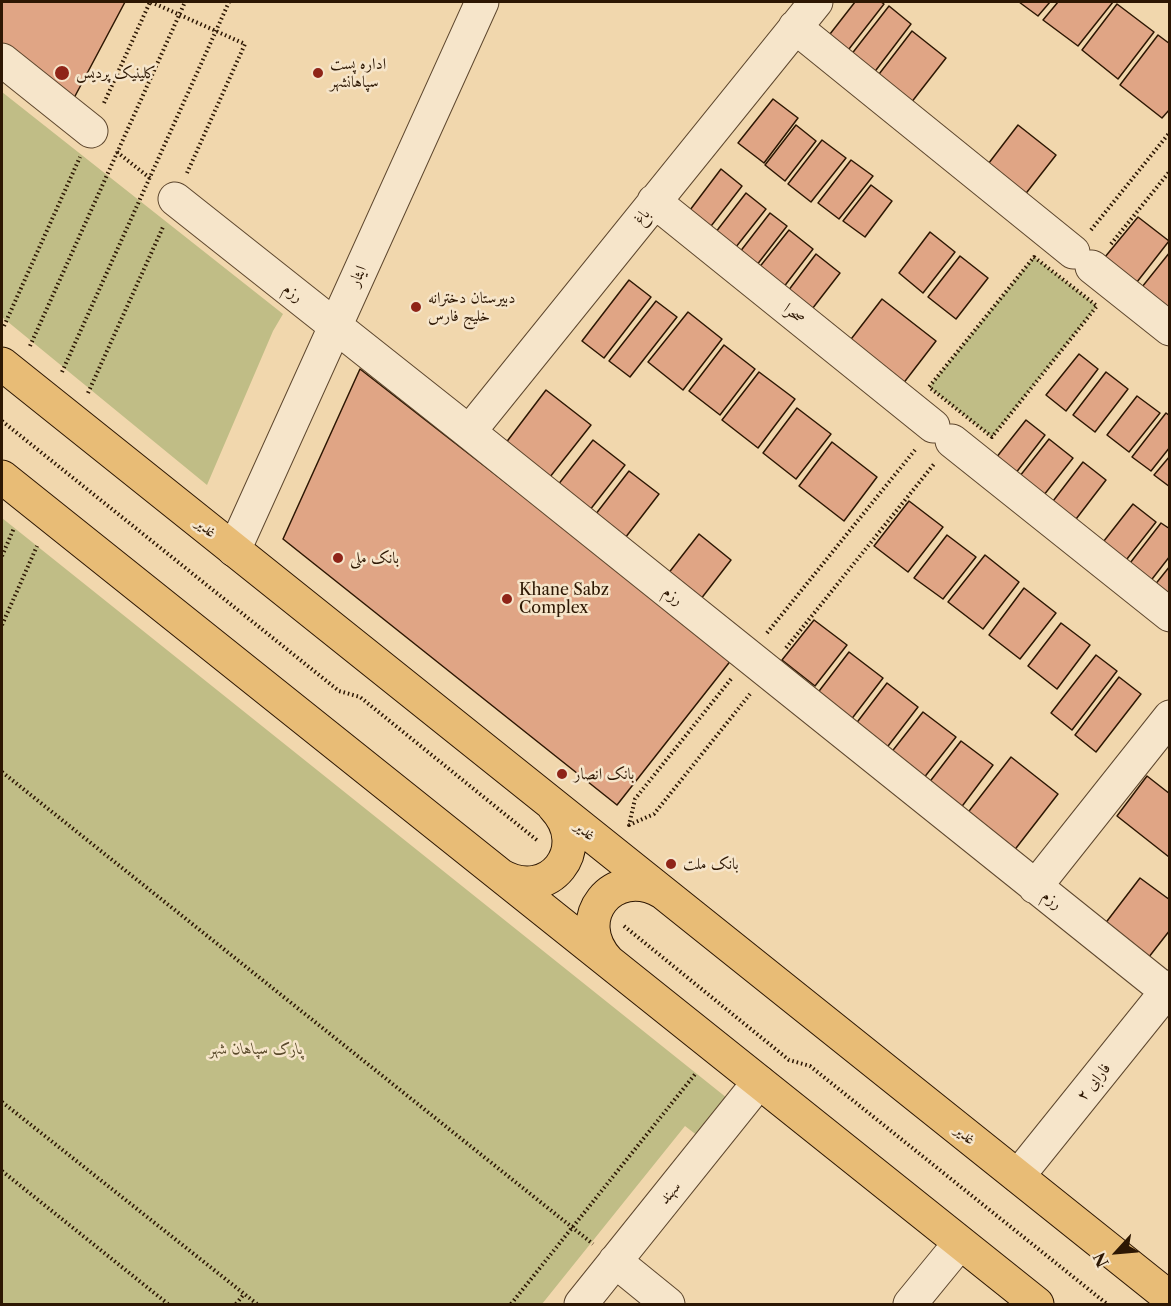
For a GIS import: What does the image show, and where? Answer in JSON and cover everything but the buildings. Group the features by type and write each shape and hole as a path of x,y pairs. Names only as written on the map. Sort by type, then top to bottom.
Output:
{"main road":[{"name":"غدیر","path":"2,364 1170,1298"},
{"path":"2,477 1037,1305"},
{"path":"499,874 510,881 524,884 550,877 561,867 570,842 568,828 562,816 553,806"},
{"path":"609,962 600,952 594,939 592,926 595,912 602,900 612,891 624,885 652,886 663,893"}],"street":[{"name":"ایثار","path":"234,550 482,2"},
{"name":"باغ","path":"469,432 816,2"},
{"path":"795,27 1170,329"},
{"path":"2,60 91,131"},
{"name":"رزم","path":"176,199 1168,991"},
{"name":"صحرا","path":"654,201 1170,615"},
{"path":"1035,887 1170,717"},
{"name":"فارابی ۲","path":"1018,1176 1168,991"},
{"name":"سهند","path":"581,1305 759,1082"},
{"path":"910,1305 960,1243"},
{"path":"615,1262 668,1305"}],"path":[{"path":"4,326 150,2 245,44"},
{"path":"30,346 185,2"},
{"path":"91,131 176,199"},
{"path":"1170,132 1083,260 1075,289 1097,306 992,437 970,419 943,434 757,665 634,799 629,825 654,814 757,665 943,434 951,405 929,387 1034,256 1056,274 1083,260 1170,171"},
{"path":"2,556 14,528"},
{"path":"2,624 37,546"},
{"path":"2,772 615,1262"},
{"path":"511,1305 696,1073"},
{"path":"2,1102 257,1305"},
{"path":"2,1171 168,1305"},
{"path":"236,1305 244,1294"}],"green space":[{"path":"2,92 283,314 273,331 207,485 2,317"},
{"path":"1034,257 1097,306 992,437 929,387"},
{"name":"پارک سپاهان شهر","path":"2,518 737,1106 707,1143 685,1126 542,1304 2,1304"}],"place":[{"name":"کلینیک پردیس","path":"62,73"},
{"name":"اداره پست سپاهانشهر","path":"318,73"},
{"name":"دبیرستان دخترانه خلیج فارس","path":"416,307"},
{"name":"بانک ملی","path":"338,558"},
{"name":"Khane Sabz Complex","path":"507,599"},
{"name":"بانک انصار","path":"562,774"},
{"name":"بانک ملت","path":"671,864"}]}
